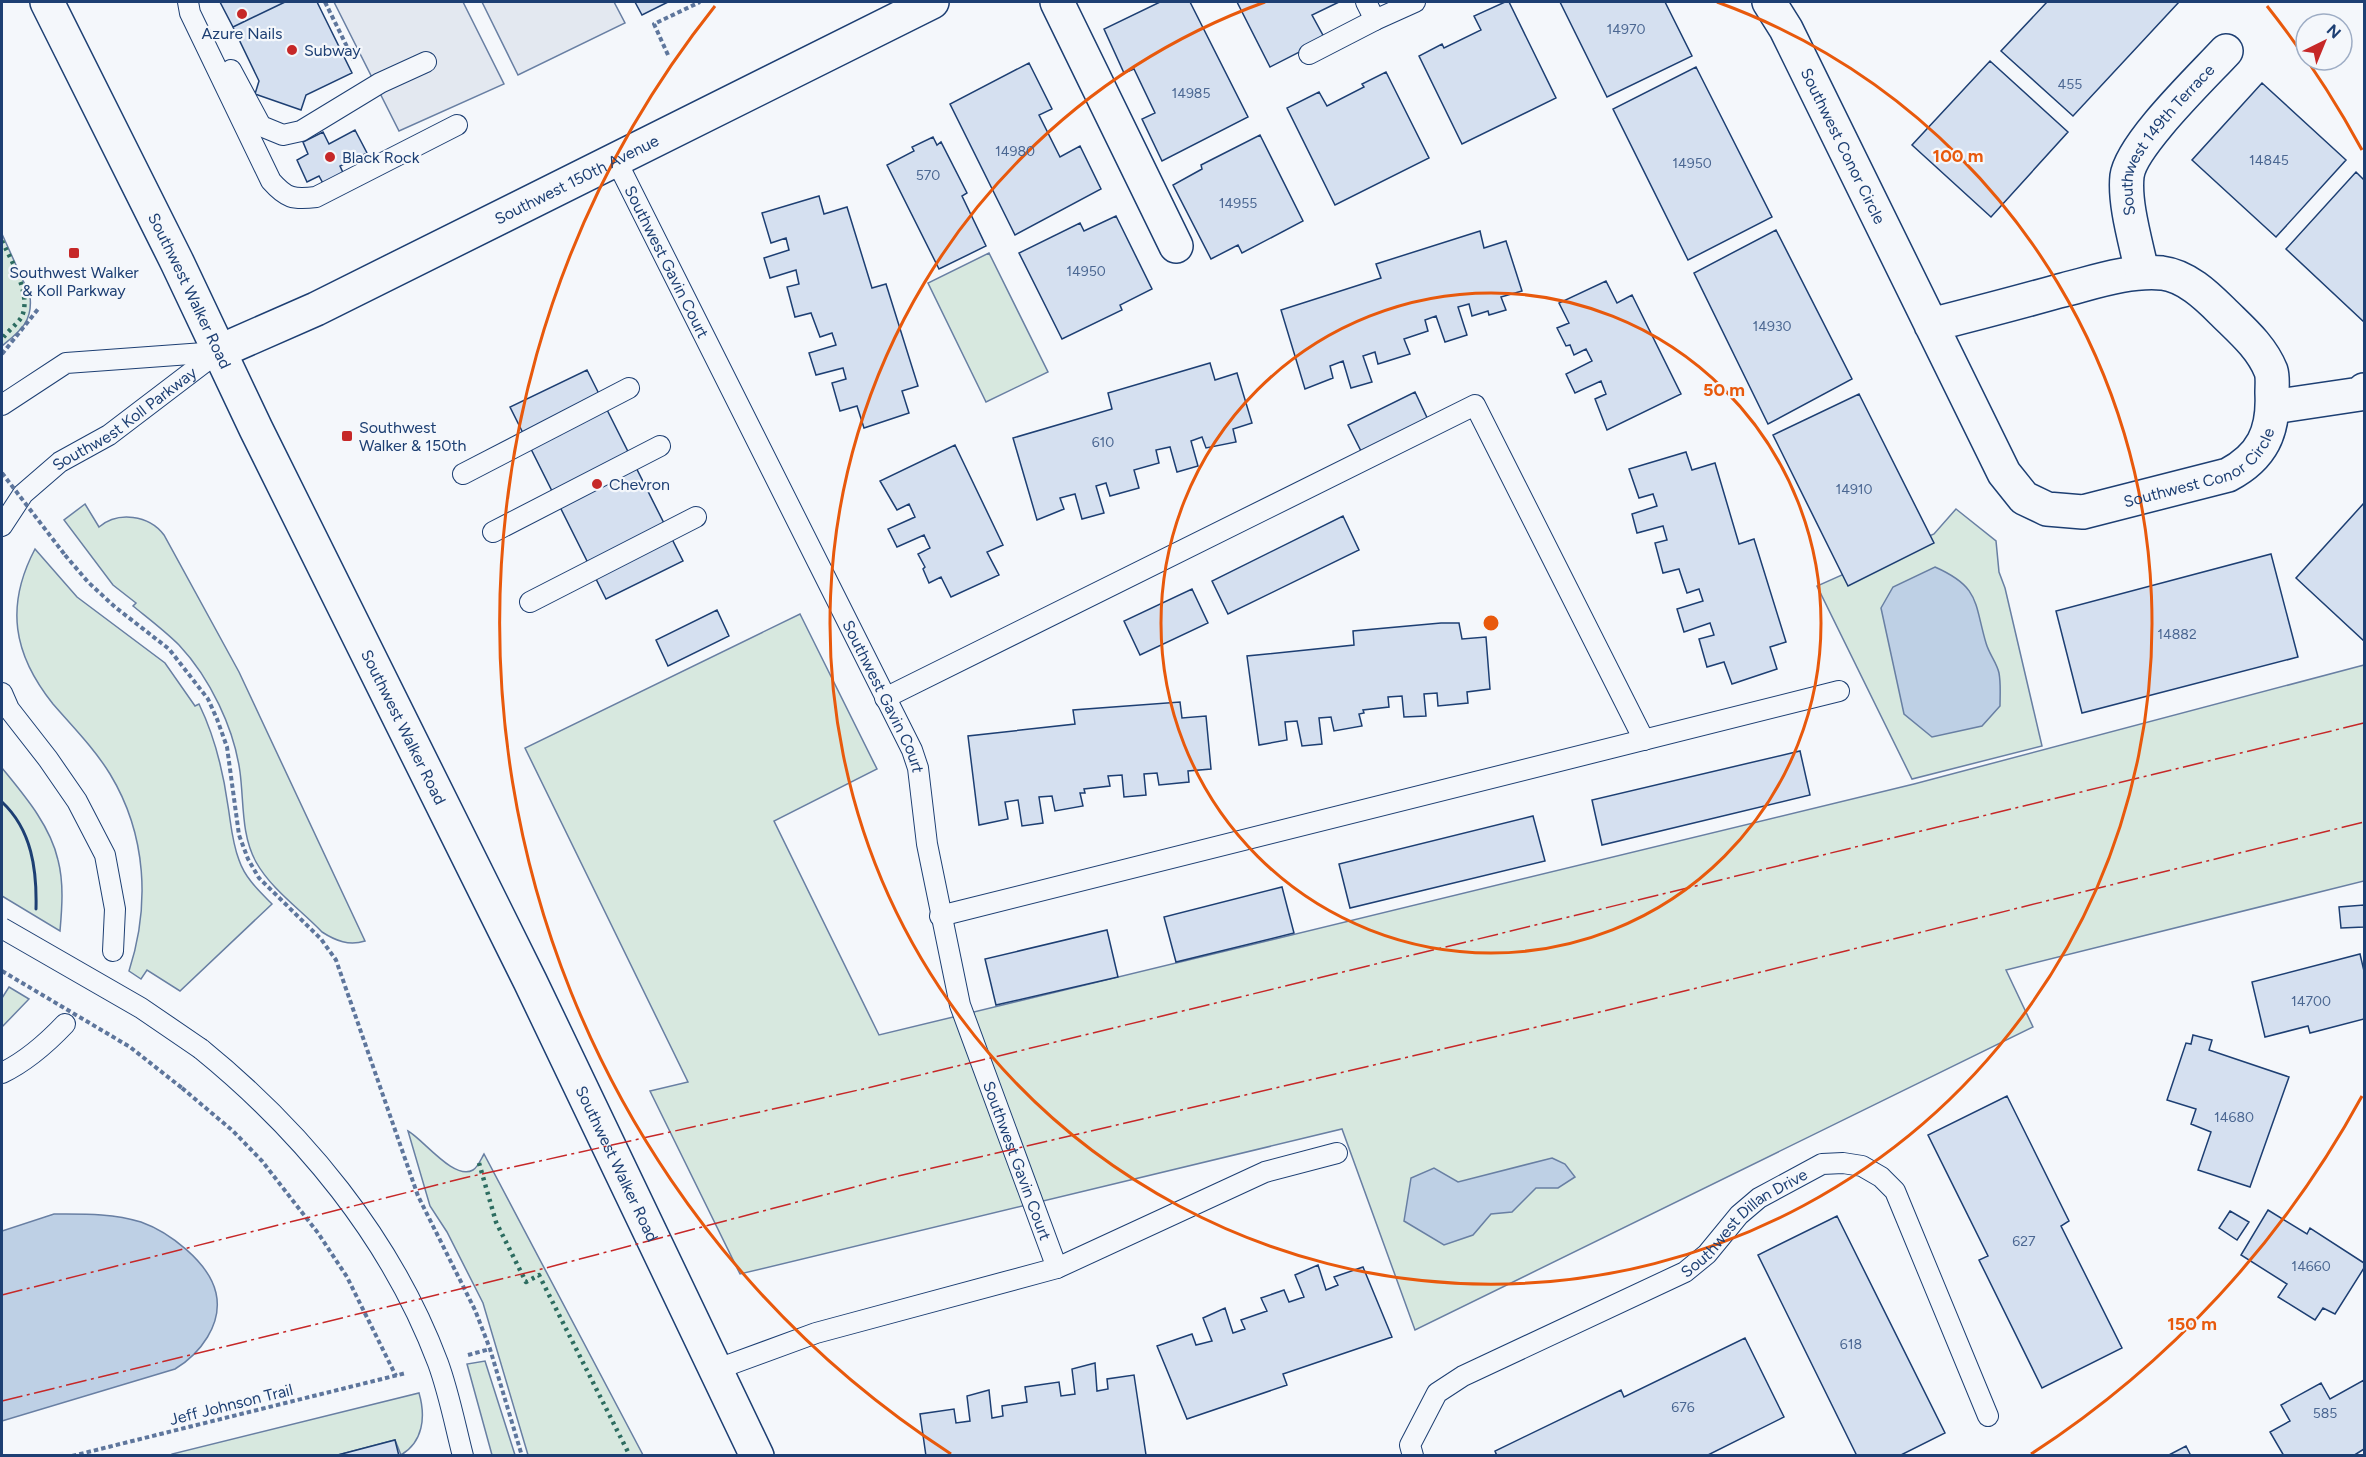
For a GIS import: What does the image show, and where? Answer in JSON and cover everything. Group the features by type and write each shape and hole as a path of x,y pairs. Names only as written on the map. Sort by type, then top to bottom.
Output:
{"street":[{"name":"Southwest Walker Road","path":"47,2 530,981 757,1455"},
{"name":"Southwest 150th Avenue","path":"218,352 316,309 932,2"},
{"path":"1057,2 1176,246"},
{"name":"Southwest Conor Circle","path":"1768,2 1786,29 1931,325 2004,473 2024,498 2047,509 2083,512 2228,475 2246,466 2260,451 2270,426 2273,407 2272,372 2257,346 2202,292 2166,273 2142,272 2102,280 1931,325"},
{"name":"Southwest 149th Terrace","path":"2142,272 2127,198 2127,176 2131,163 2149,135 2226,51"},
{"path":"2273,407 2360,394 2364,390"}],"lane":[{"path":"188,2 190,13 270,181 283,194 299,199 316,197 457,125"},
{"path":"194,2 200,7 261,126 283,135 301,131 380,83 426,62"},
{"path":"1366,2 1374,20"},
{"path":"1309,54 1374,20 1415,2"},
{"name":"Southwest Gavin Court","path":"615,158 912,750 918,768 927,844 940,916 960,1005 1057,1268"},
{"name":"Southwest Koll Parkway","path":"2,405 66,363 218,352"},
{"name":"Southwest Koll Parkway","path":"2,526 23,494 60,462 109,435 218,352"},
{"path":"463,474 629,388"},
{"path":"885,698 1475,405 1644,740"},
{"path":"493,532 660,446"},
{"path":"530,602 696,517"},
{"path":"940,916 1839,691"},
{"path":"2,693 9,710 48,759 77,801 105,855 115,909 113,951"},
{"path":"2,928 141,1008 201,1049 273,1112 342,1191 372,1234 406,1292 438,1364 463,1455"},
{"path":"2,1073 23,1063 65,1024"},
{"path":"715,1370 816,1333 1057,1268 1265,1172 1336,1153"},
{"name":"Southwest Dillan Drive","path":"1413,1455 1410,1446 1437,1393 1463,1376 1685,1272 1707,1254 1739,1215 1759,1198 1822,1164 1843,1163 1862,1166 1881,1177 1895,1191 1988,1416"}],"path":[{"path":"668,55 654,24 700,2"},
{"path":"2,354 39,308"},
{"path":"2,473 88,582 115,607 169,649 208,699 226,747 239,835 248,859 259,878 321,939 336,960 418,1196 475,1310 490,1349 522,1455"},
{"name":"Jeff Johnson Trail","path":"2,971 130,1047 233,1131 262,1161 318,1233 347,1276 396,1376 72,1455"}],"shaded area":[{"path":"334,2 463,2 504,84 399,131"},
{"path":"482,2 614,2 625,23 518,75"},
{"path":"2,234 30,296 30,305 24,325 2,346"},
{"path":"989,253 1048,372 986,402 928,283"},
{"path":"85,504 99,527 115,519 133,517 150,523 164,535 239,672 365,941 343,942 322,932 262,872 248,841 237,755 219,704 190,658 179,645 133,606 136,603 113,585 64,520"},
{"path":"1956,509 1996,541 1999,572 2005,588 2042,746 1912,779 1817,586 1934,534"},
{"path":"35,549 77,597 165,663 195,706 199,704 218,754 233,840 239,860 257,889 272,904 180,991 147,970 141,979 129,971 136,946 142,896 138,846 132,821 104,764 53,704 29,667 22,648 17,610 20,590"},
{"path":"800,614 877,769 774,821 879,1035 1914,784 2364,665 2364,881 2006,970 2033,1027 1415,1330 1342,1129 740,1274 650,1091 688,1082 525,748"},
{"path":"2,768 43,823 54,847 62,887 60,931 2,896"},
{"path":"9,987 29,999 2,1027 2,998"},
{"path":"408,1131 439,1158 457,1170 465,1172 473,1170 484,1154 643,1455 528,1455 483,1303 447,1232 430,1206"},
{"path":"485,1361 515,1455 492,1455 467,1364"},
{"path":"419,1393 422,1411 421,1428 414,1443 401,1455 395,1440 334,1456 172,1456 172,1454"}],"water":[{"path":"1935,567 1950,574 1968,589 1973,597 1987,647 1999,673 2000,706 1982,726 1932,737 1904,714 1881,608 1893,587"},
{"path":"1552,1158 1565,1164 1575,1177 1558,1188 1536,1188 1512,1212 1491,1214 1473,1235 1444,1245 1404,1221 1411,1178 1434,1168 1458,1182"},
{"path":"54,1214 119,1217 141,1222 164,1233 197,1260 212,1281 216,1293 216,1316 213,1327 201,1347 175,1369 2,1421 2,1231"}],"building":[{"name":"Azure Nails","path":"220,2 285,2 233,27"},
{"name":"Subway","path":"285,2 317,2 352,73 306,95 301,110 255,94 259,81 233,27"},
{"path":"635,2 668,2 642,15"},
{"path":"1160,2 1190,2 1248,117 1162,161 1142,119 1155,113 1134,69 1124,73 1104,29"},
{"path":"1237,2 1339,2 1312,15 1325,39 1270,67"},
{"path":"1509,2 1556,98 1462,144 1419,56 1442,44 1444,48 1481,30 1474,16"},
{"path":"1560,2 1665,2 1692,56 1607,97"},
{"path":"2047,2 2179,2 2073,116 2001,51"},
{"path":"1990,61 2068,132 1991,217 1912,145"},
{"path":"1029,63 1052,109 1039,115 1060,157 1080,146 1101,189 1015,235 950,104"},
{"path":"1696,67 1772,217 1688,260 1613,109"},
{"path":"1386,72 1429,158 1335,205 1287,108 1319,92 1327,106 1364,87 1362,84"},
{"path":"2262,83 2346,160 2276,237 2192,160"},
{"name":"Black Rock","path":"355,130 367,153 340,166 345,177 325,187 319,176 307,182 297,160 308,154 303,142 323,132 329,144"},
{"path":"1260,135 1303,221 1242,253 1238,245 1211,259 1173,185 1202,169 1201,165"},
{"path":"933,137 937,145 941,142 967,193 962,196 986,246 939,269 887,165 914,151 912,147"},
{"path":"2356,172 2364,180 2364,322 2286,249"},
{"path":"819,196 824,214 847,207 872,288 886,284 918,386 902,391 909,413 864,428 857,406 840,411 832,383 846,379 843,368 816,375 809,353 836,345 832,333 820,337 811,313 795,317 787,287 799,284 796,270 770,278 764,258 789,250 786,238 771,243 762,213"},
{"path":"1116,216 1152,289 1120,305 1122,310 1062,339 1019,253 1080,223 1084,231"},
{"path":"1776,230 1852,379 1768,424 1694,273"},
{"path":"1480,231 1484,248 1506,241 1522,291 1501,297 1506,310 1489,315 1488,311 1472,316 1469,304 1458,307 1467,335 1445,342 1436,316 1425,320 1428,331 1404,339 1410,354 1378,364 1375,352 1363,356 1372,382 1351,388 1343,361 1330,366 1333,378 1305,389 1281,310 1381,278 1376,264"},
{"path":"1606,281 1617,303 1632,295 1681,394 1607,430 1595,399 1606,394 1601,381 1575,393 1566,374 1592,361 1586,349 1574,355 1570,345 1566,346 1557,328 1569,323 1559,303"},
{"path":"1210,363 1215,380 1237,373 1252,423 1233,429 1236,442 1206,448 1202,437 1191,441 1198,466 1177,472 1170,447 1156,450 1159,463 1134,470 1139,488 1110,496 1106,483 1096,486 1104,513 1082,519 1075,494 1060,498 1064,509 1037,520 1013,438 1112,409 1108,393"},
{"name":"Chevron","path":"587,370 683,561 606,599 510,407"},
{"path":"1415,392 1430,424 1364,457 1348,425"},
{"path":"1859,394 1934,543 1848,586 1773,435"},
{"path":"955,445 1003,545 987,552 999,575 951,597 941,577 929,583 923,569 925,567 918,554 930,548 924,535 897,547 888,529 915,517 909,504 897,510 880,481"},
{"path":"1686,452 1692,470 1715,463 1739,544 1754,539 1786,642 1770,647 1777,669 1732,684 1724,662 1707,667 1699,639 1714,635 1710,623 1684,632 1677,609 1703,601 1699,589 1687,593 1679,569 1663,573 1655,543 1667,540 1663,526 1637,533 1632,514 1657,506 1653,494 1639,498 1629,469"},
{"path":"2364,503 2364,641 2296,578"},
{"path":"1343,516 1359,550 1228,614 1212,581"},
{"path":"2271,554 2298,657 2082,713 2056,611"},
{"path":"1192,589 1208,623 1140,655 1124,621"},
{"path":"717,610 729,636 668,666 656,640"},
{"path":"1459,623 1462,639 1486,637 1490,689 1467,692 1468,703 1438,706 1437,693 1424,694 1426,716 1404,717 1402,696 1388,697 1389,707 1363,710 1364,713 1359,714 1362,726 1334,731 1331,717 1319,718 1322,744 1302,746 1297,721 1285,722 1287,740 1259,745 1247,656 1354,645 1353,631"},
{"path":"1180,702 1182,718 1206,716 1211,769 1188,771 1189,782 1159,785 1157,773 1144,774 1146,795 1124,797 1122,775 1108,776 1110,786 1084,789 1085,793 1080,793 1083,806 1055,811 1052,796 1039,797 1043,823 1022,826 1018,800 1005,802 1008,819 979,825 968,736 1075,724 1073,710"},
{"path":"1800,751 1810,795 1602,845 1592,800"},
{"path":"1533,816 1545,861 1350,908 1339,864"},
{"path":"1282,887 1294,933 1176,962 1164,917"},
{"path":"2364,905 2364,927 2341,928 2339,907"},
{"path":"1107,930 1118,977 996,1005 985,959"},
{"path":"2360,954 2364,971 2364,1019 2310,1033 2308,1026 2265,1037 2252,982"},
{"path":"2193,1035 2212,1040 2209,1050 2289,1077 2250,1187 2198,1170 2211,1132 2191,1124 2196,1109 2167,1100 2186,1043 2191,1044"},
{"path":"2007,1096 2069,1221 2061,1226 2122,1348 2042,1388 1979,1260 1988,1256 1928,1135"},
{"path":"2268,1210 2307,1234 2310,1228 2364,1263 2364,1268 2335,1314 2323,1308 2315,1320 2278,1297 2287,1284 2241,1255"},
{"path":"2230,1211 2249,1222 2237,1240 2219,1228"},
{"path":"1837,1216 1945,1433 1899,1456 1857,1456 1758,1255"},
{"path":"1318,1265 1326,1290 1338,1285 1334,1277 1363,1267 1392,1337 1283,1374 1287,1385 1187,1419 1157,1346 1192,1334 1196,1345 1212,1341 1203,1318 1225,1308 1233,1333 1245,1329 1241,1320 1267,1311 1261,1298 1284,1290 1289,1302 1304,1297 1295,1275"},
{"path":"1745,1338 1784,1417 1706,1456 1497,1456 1495,1451 1621,1390 1624,1397"},
{"path":"1095,1363 1097,1391 1108,1389 1107,1379 1134,1375 1146,1455 926,1456 920,1414 954,1409 956,1423 970,1421 967,1396 989,1390 992,1418 1003,1416 1002,1406 1027,1402 1025,1387 1059,1382 1061,1396 1075,1394 1072,1369"},
{"path":"2364,1380 2364,1449 2353,1456 2284,1456 2270,1432 2290,1421 2281,1405 2321,1383 2330,1399"},
{"path":"395,1440 399,1456 334,1456"},
{"path":"2186,1446 2191,1456 2167,1456"}],"hedge":[{"path":"2,241 23,289 24,300 21,318 2,339"},
{"path":"479,1163 496,1222 526,1282 539,1275 630,1456"}],"wall":[{"path":"2,802 20,825 31,851 36,909"}],"power":[{"path":"2,1295 464,1178 863,1089 2364,723"},
{"path":"2,1401 538,1270 881,1180 1584,1016 2364,822"}],"place":[{"name":"Azure Nails","path":"242,14"},
{"name":"Subway","path":"292,50"},
{"name":"Black Rock","path":"330,157"},
{"name":"Southwest Walker & Koll Parkway","path":"74,253"},
{"name":"Southwest Walker & 150th","path":"347,436"},
{"name":"Chevron","path":"597,484"}]}
